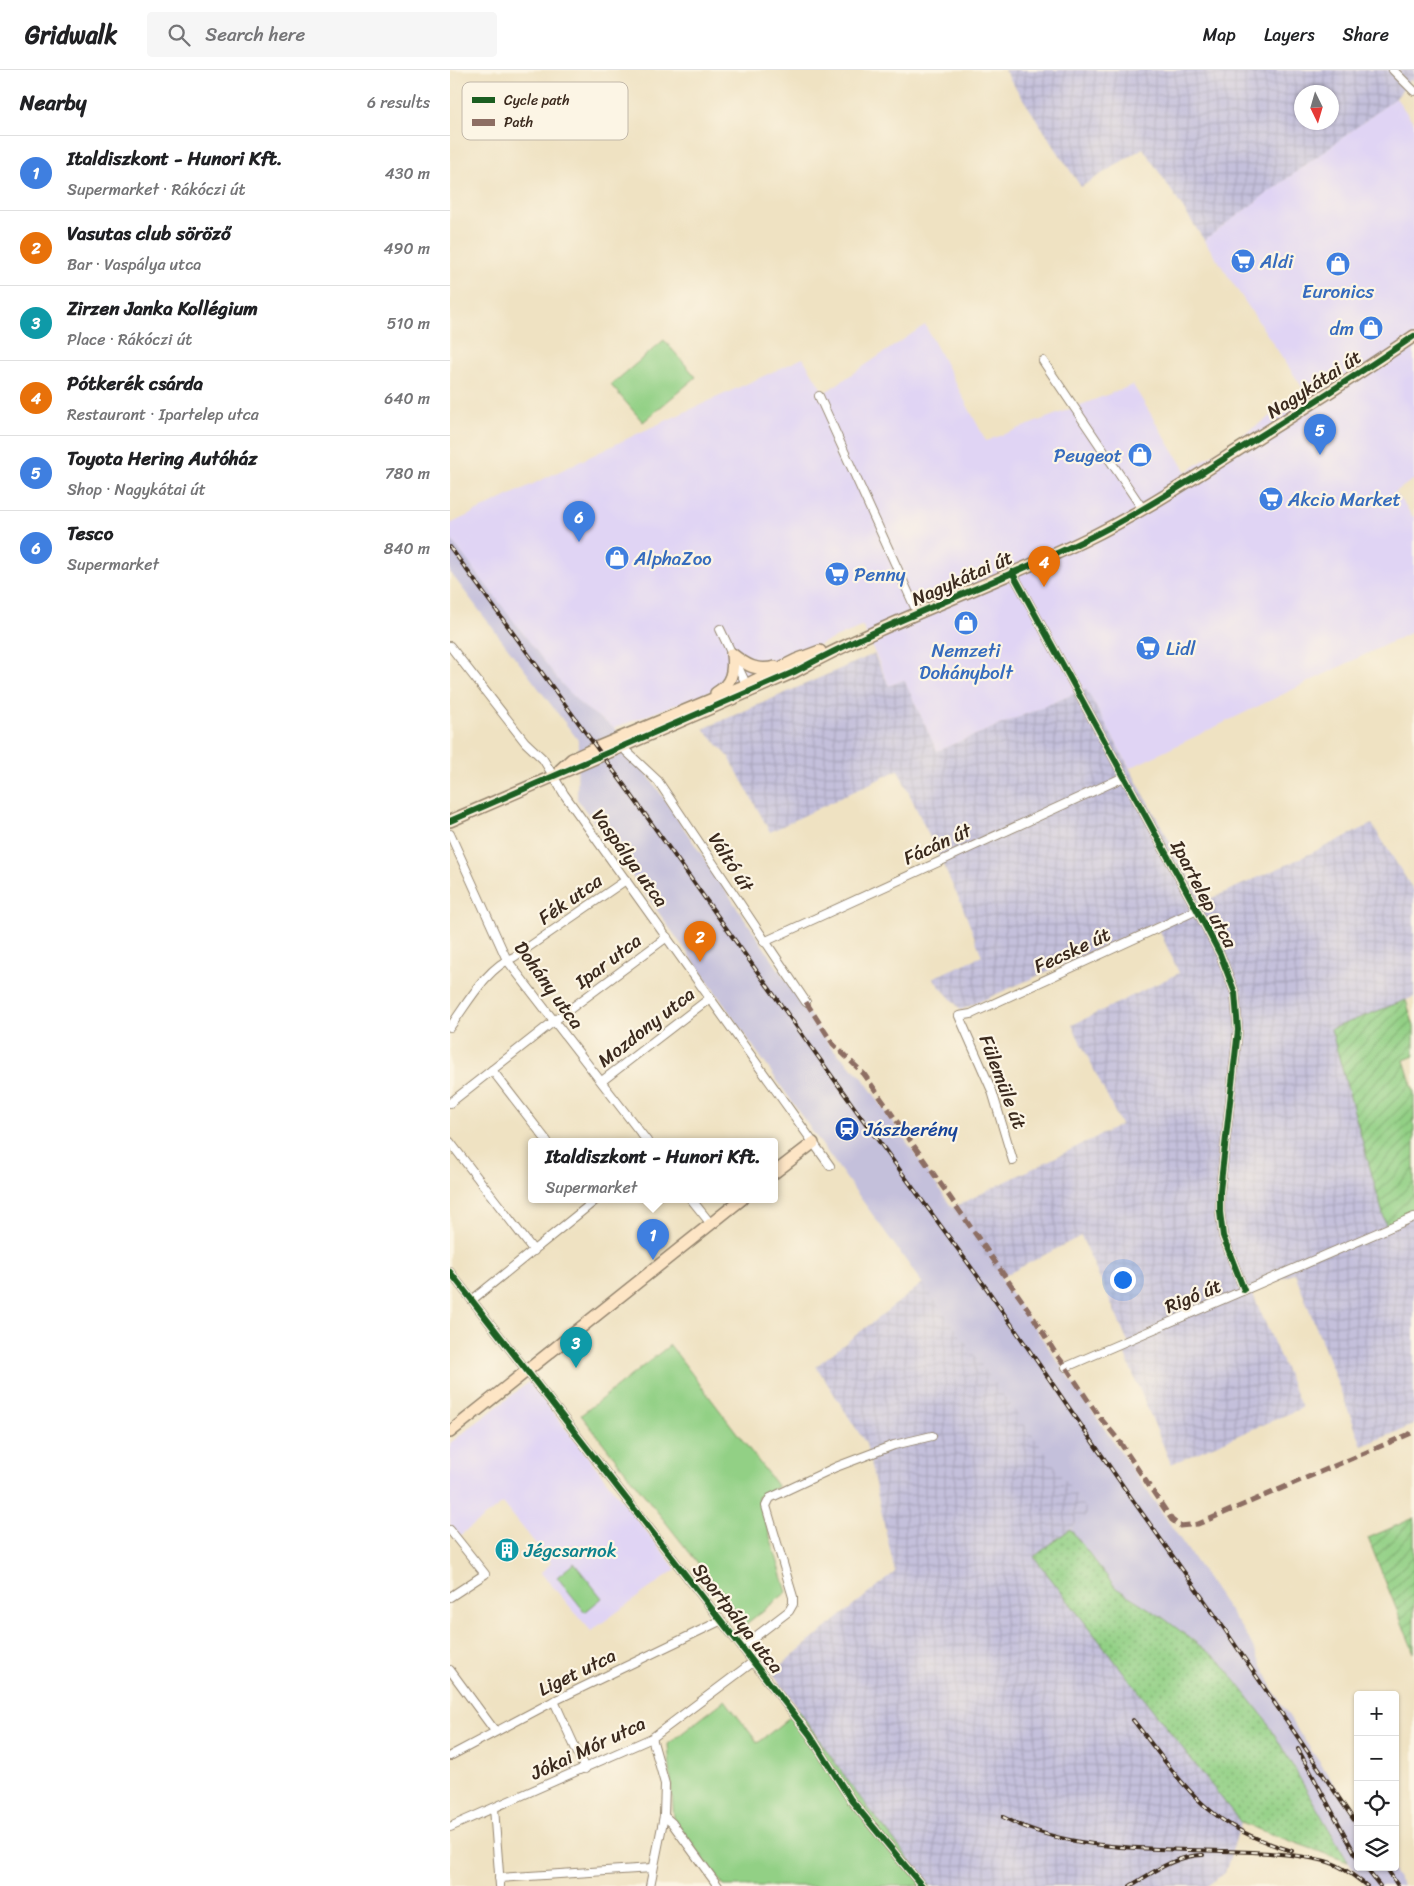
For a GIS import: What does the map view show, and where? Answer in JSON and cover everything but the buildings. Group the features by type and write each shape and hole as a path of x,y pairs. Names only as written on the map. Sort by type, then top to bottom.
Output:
{"street":[{"path":"1392,70 1414,92"},
{"name":"Nagykátai út","path":"552,776 1083,540 1230,456 1414,336"},
{"path":"1043,361 1142,508"},
{"path":"819,396 918,614"},
{"name":"Ipartelep utca","path":"1012,572 1197,910 1220,954 1235,993 1238,1030 1220,1191 1220,1212 1223,1236 1244,1290"},
{"path":"720,628 748,689"},
{"name":"Nagykátai út","path":"552,776 572,759 596,748 703,702 748,689 796,660 886,628"},
{"name":"Vaspálya utca","path":"450,646 525,742 544,760 552,776 830,1166"},
{"path":"732,654 755,668 767,669 796,660"},
{"path":"703,702 723,689 731,679 733,668 732,654"},
{"name":"Váltó út","path":"622,746 658,781 764,942 806,1002"},
{"path":"450,821 552,776"},
{"name":"Fácán út","path":"764,942 1124,777"},
{"name":"Dohány utca","path":"450,834 507,960 645,1138"},
{"name":"Fék utca","path":"450,1025 493,969 514,957 626,880"},
{"name":"Fecske út","path":"959,1016 970,1014 1197,910"},
{"name":"Ipar utca","path":"450,1103 667,937"},
{"name":"Mozdony utca","path":"602,1081 710,998"},
{"name":"Fülemüle út","path":"959,1016 992,1091 1013,1160"},
{"path":"492,1070 545,1138"},
{"path":"450,1142 534,1251"},
{"path":"778,1170 813,1142"},
{"path":"472,1300 590,1203"},
{"path":"694,1203 711,1224"},
{"path":"450,1432 737,1203"},
{"name":"Rigó út","path":"1066,1366 1414,1216"},
{"name":"Sportpálya utca","path":"450,1272 810,1735 851,1800 922,1886"},
{"path":"742,1647 789,1611 793,1604 793,1597 766,1506 770,1498 836,1467 894,1445 932,1436"},
{"path":"450,1530 485,1574 450,1597"},
{"name":"Liget utca","path":"450,1756 554,1701 720,1621"},
{"name":"Jókai Mór utca","path":"450,1827 652,1738 753,1662"},
{"path":"450,1670 495,1731"},
{"path":"554,1701 585,1769"},
{"path":"650,1886 652,1868 664,1816 665,1784 652,1738"},
{"path":"494,1808 500,1882 652,1868"},
{"path":"664,1816 672,1823 718,1886"}],"shaded area":[{"path":"1004,70 1414,70 1414,83 1411,79 1396,98 1204,240 1143,148 1081,187"},
{"path":"1396,98 1414,123 1414,479 1395,492 1414,518 1414,631 1130,768 1086,689 937,751 904,680 889,686 863,626 701,695 614,728 581,705 560,682 450,538 450,524 639,433 803,358 824,393 925,325 986,441 1133,385 1186,472 1306,393 1204,240"},
{"path":"450,538 560,682 581,705 614,728 652,781 831,1047 862,1077 1249,1639 1275,1693 1354,1813 1354,1869 1348,1862 1266,1720 1220,1661 1162,1617 1116,1588 1070,1529 1089,1513 817,1138 577,799 578,740 450,572"},
{"path":"874,654 889,686 904,680 937,751 1086,689 1203,902 1372,824 1414,891 1414,997 1331,1029 1386,1224 1414,1214 1414,1425 1362,1446 1295,1273 1252,1292 1302,1408 1171,1464 1122,1348 1129,1344 1081,1236 1000,1278 952,1208 1121,1125 1072,1025 1179,973 1156,923 961,1010 932,978 982,956 961,903 898,770 770,832 729,757 703,729"},
{"path":"923,1283 1090,1513 1034,1557 1241,1823 1225,1873 1207,1886 930,1886 858,1795 772,1672 895,1572 866,1444 816,1366"},
{"path":"529,1382 676,1569 591,1631 541,1573 551,1563 503,1503 459,1536 450,1524 450,1443"},
{"path":"1356,1871 1393,1871 1403,1886 1368,1886"}],"green space":[{"path":"664,340 696,377 643,422 611,385"},
{"path":"1406,1000 1414,1027 1414,1056 1404,1060 1414,1093 1414,1214 1386,1225 1331,1029"},
{"path":"670,1345 778,1487 758,1497 787,1592 746,1624 581,1415"},
{"path":"1414,1518 1414,1653 1368,1538"},
{"path":"1070,1529 1116,1588 1162,1617 1220,1661 1266,1720 1348,1862 1241,1823 1034,1557"},
{"path":"574,1563 602,1598 585,1612 557,1577"},
{"path":"725,1700 758,1743 798,1710 858,1795 930,1886 724,1886 674,1819 668,1744"}],"railway":[{"path":"450,547 987,1289 1219,1621 1354,1820"},
{"path":"1133,1720 1172,1770 1205,1806 1243,1832 1262,1841 1292,1851"},
{"path":"1298,1749 1354,1852"},
{"path":"1003,1817 1055,1837 1110,1846 1274,1853 1312,1858 1336,1865 1367,1886"},
{"path":"1130,1886 1174,1861 1203,1855"},
{"path":"1368,1871 1380,1886"},
{"path":"1389,1871 1398,1886"}],"marked path":[{"path":"806,1002 833,1044 864,1074 1032,1315 1097,1414 1117,1438 1172,1520 1180,1526 1198,1524 1414,1432"}],"cycle path":[{"path":"450,821 794,672 865,636 1083,541 1126,519 1188,482 1414,336"},
{"path":"1012,572 1197,910 1220,954 1235,993 1238,1030 1220,1191 1220,1212 1223,1236 1244,1290"},
{"path":"450,1272 810,1735 851,1800 922,1886"}],"place":[{"name":"Aldi","path":"1243,261"},
{"name":"Euronics","path":"1338,264"},
{"name":"dm","path":"1371,328"},
{"name":"Peugeot","path":"1140,455"},
{"name":"Toyota Hering Autóház","path":"1320,455"},
{"name":"Akcio Market","path":"1271,499"},
{"name":"Tesco","path":"579,542"},
{"name":"AlphaZoo","path":"617,558"},
{"name":"Penny","path":"837,574"},
{"name":"Pótkerék csárda","path":"1044,587"},
{"name":"Nemzeti Dohánybolt","path":"966,623"},
{"name":"Lidl","path":"1148,648"},
{"name":"Vasutas club söröző","path":"700,962"},
{"name":"Jászberény","path":"847,1129"},
{"name":"Italdiszkont - Hunori Kft.","path":"653,1260"},
{"name":"Zirzen Janka Kollégium","path":"576,1368"},
{"name":"Jégcsarnok","path":"507,1550"}]}
